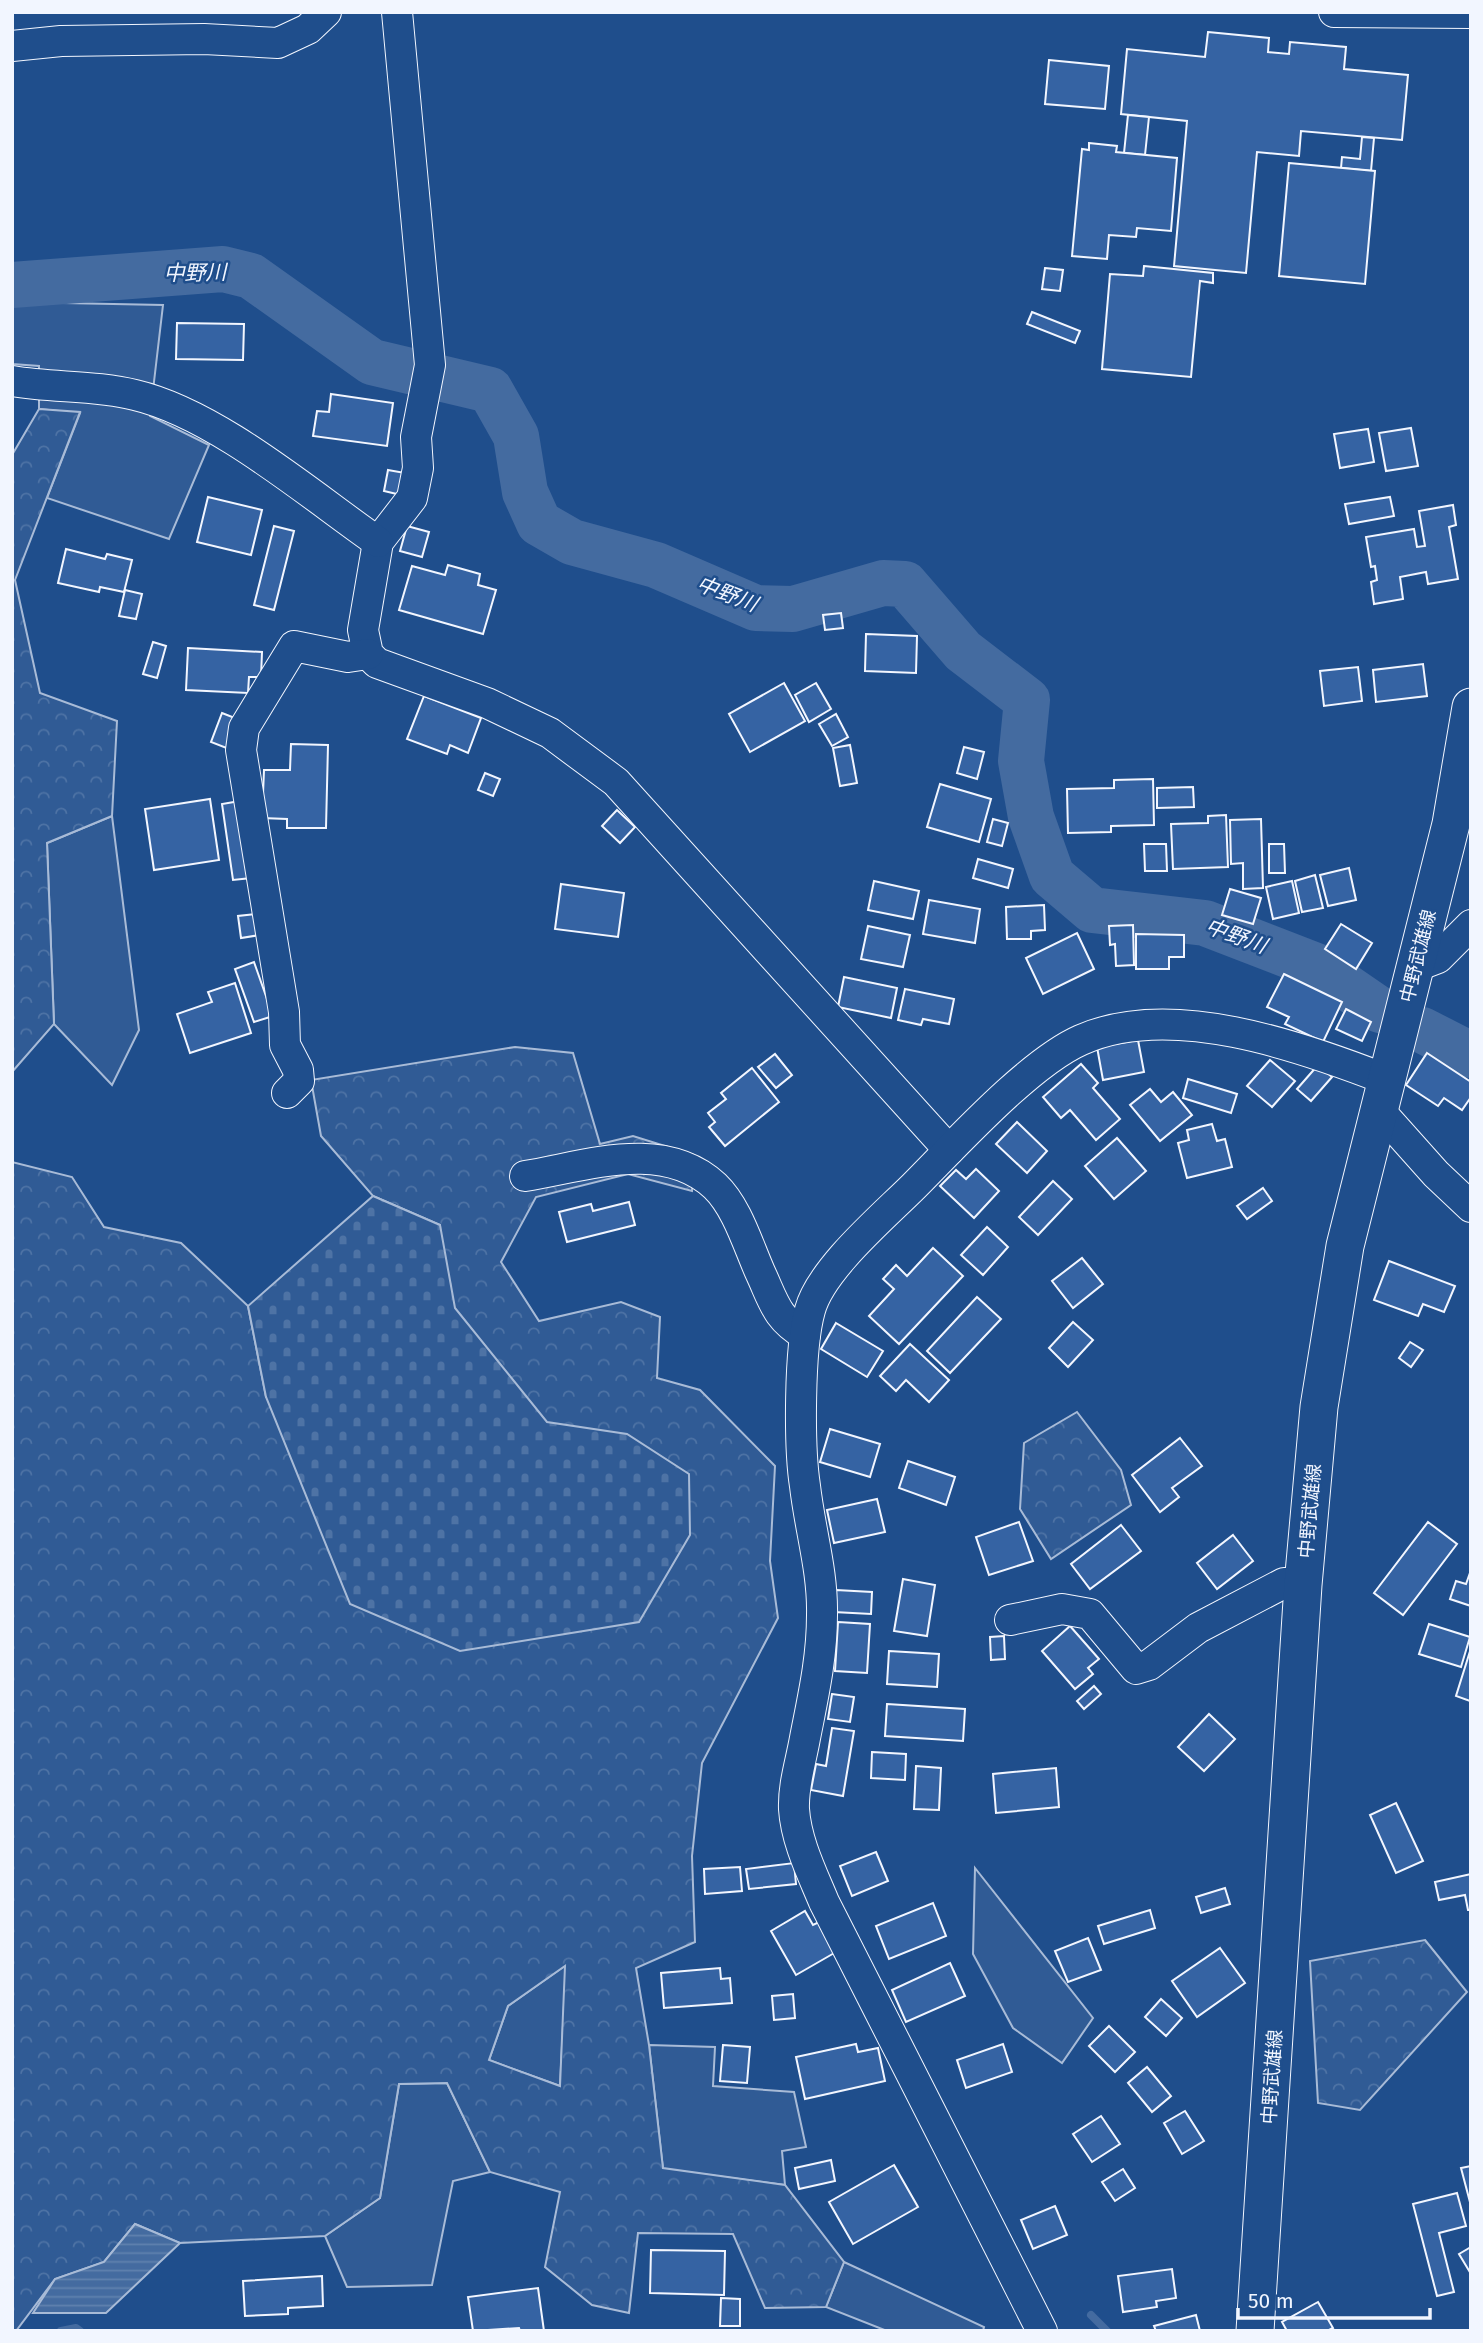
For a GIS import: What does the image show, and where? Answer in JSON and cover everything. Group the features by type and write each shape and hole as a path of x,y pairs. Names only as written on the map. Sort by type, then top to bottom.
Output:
{"main road":[{"name":"中野武雄線","path":"1255,2331 1303,1585 1324,1380 1345,1246 1451,824 1471,707"}],"street":[{"path":"12,46 100,40 278,43 309,29 326,12"},
{"path":"397,12 428,377 416,438 418,468 412,498 378,542 363,630 368,654 377,663 487,703 550,733 616,782 949,1150"},
{"path":"1334,12 1471,13"},
{"path":"12,381 133,394 171,406 223,433 378,542"},
{"path":"287,1093 299,1081 298,1070 285,1045 284,1012 241,750 244,728 294,646 348,657 368,654"},
{"path":"1417,966 1438,958 1471,925"},
{"path":"1042,2331 824,1902 803,1851 794,1810 796,1782 822,1655 823,1584 804,1484 805,1335 810,1308 852,1247 949,1150 1038,1067 1081,1040 1121,1028 1185,1025 1307,1049 1382,1094 1436,1174 1471,1207"},
{"path":"525,1175 650,1157 685,1165 716,1187 729,1206 784,1323 805,1335"},
{"path":"1010,1620 1062,1609 1090,1614 1136,1669 1149,1665 1198,1628 1284,1583 1303,1585"}],"shaded area":[{"path":"12,302 163,305 150,416 209,445 169,539 47,498 80,413 39,409 39,366 12,364"},
{"path":"112,816 139,1030 112,1085 54,1024 47,843"},
{"path":"975,1868 1093,2018 1062,2063 1013,2028 973,1954"},
{"path":"566,1965 560,2086 489,2060 508,2006"},
{"path":"649,2045 715,2047 713,2086 794,2092 806,2147 782,2151 785,2185 663,2169"},
{"path":"447,2083 490,2172 453,2181 432,2285 347,2287 325,2236 380,2198 399,2084"},
{"path":"135,2224 180,2243 106,2313 33,2313 55,2279 104,2262"},
{"path":"844,2262 984,2327 983,2331 887,2331 826,2307"}],"green space":[{"path":"39,409 80,412 15,580 40,693 117,721 112,816 47,843 54,1024 12,1072 12,455"},
{"path":"515,1047 573,1053 600,1144 633,1136 694,1155 692,1191 628,1174 536,1197 501,1262 539,1321 621,1302 660,1317 657,1378 700,1390 775,1466 770,1561 778,1618 702,1763 692,1856 695,1942 636,1968 649,2045 663,2168 785,2185 844,2262 826,2307 765,2308 733,2234 638,2233 629,2313 592,2305 545,2267 560,2192 490,2172 447,2083 399,2084 380,2198 325,2236 180,2243 135,2224 104,2262 55,2279 16,2331 12,2331 12,1162 72,1177 104,1227 181,1243 248,1306 266,1397 446,1449 440,1225 373,1196 321,1136 311,1080","holes":["565,1966 560,2086 489,2060 508,2006"]},
{"path":"373,1196 440,1225 455,1308 547,1422 627,1434 689,1474 690,1535 639,1622 460,1651 350,1604 266,1397 248,1306"},
{"path":"1077,1412 1121,1470 1131,1505 1051,1559 1020,1509 1024,1443"},
{"path":"1425,1940 1467,1992 1360,2110 1318,2103 1310,1961"}],"building":[{"path":"1208,32 1269,38 1268,52 1289,54 1290,42 1346,47 1344,69 1408,75 1402,140 1301,131 1299,156 1257,152 1246,273 1174,266 1187,121 1121,114 1127,49 1205,57"},
{"path":"1049,60 1109,66 1105,109 1045,104"},
{"path":"1128,115 1149,117 1145,155 1124,153"},
{"path":"1362,137 1374,138 1371,171 1341,168 1342,157 1360,159"},
{"path":"1089,143 1117,146 1116,152 1177,158 1171,231 1137,228 1136,237 1109,235 1107,259 1072,256 1082,149 1089,150"},
{"path":"1289,163 1375,171 1365,284 1279,276"},
{"path":"1144,266 1213,273 1213,283 1200,281 1191,377 1102,369 1110,274 1143,276"},
{"path":"1045,268 1063,270 1060,291 1042,289"},
{"path":"1032,312 1080,331 1075,343 1027,324"},
{"path":"177,323 244,324 243,360 176,359"},
{"path":"331,394 393,403 387,446 313,436 317,411 329,412"},
{"path":"1411,428 1418,466 1386,471 1379,433"},
{"path":"1368,429 1374,462 1340,468 1334,434"},
{"path":"388,470 405,473 401,495 384,491"},
{"path":"208,497 262,510 251,555 197,542"},
{"path":"1390,497 1394,516 1349,524 1345,504"},
{"path":"1453,505 1456,525 1449,527 1458,579 1428,584 1426,572 1400,577 1403,599 1374,604 1371,582 1377,580 1375,566 1371,567 1366,537 1414,529 1417,547 1425,546 1419,511"},
{"path":"274,526 294,531 274,610 254,605"},
{"path":"407,526 429,532 422,557 400,551"},
{"path":"66,549 105,559 107,554 132,560 124,592 100,587 99,592 58,583"},
{"path":"448,565 480,574 478,585 496,590 483,634 399,610 412,566 445,575"},
{"path":"125,590 142,594 136,619 119,616"},
{"path":"841,613 843,628 825,630 823,615"},
{"path":"866,634 917,636 916,673 865,671"},
{"path":"153,642 166,646 157,678 143,674"},
{"path":"188,648 262,652 261,677 249,677 248,693 186,690"},
{"path":"1423,664 1427,696 1376,702 1373,670"},
{"path":"1358,667 1362,701 1324,706 1320,671"},
{"path":"784,683 805,721 750,752 729,714"},
{"path":"816,683 831,709 809,722 795,695"},
{"path":"424,696 481,718 468,753 450,745 447,754 407,739"},
{"path":"222,713 240,720 229,749 211,742"},
{"path":"836,714 848,737 832,746 819,724"},
{"path":"291,744 328,745 326,828 287,828 287,819 262,818 264,770 290,770"},
{"path":"850,745 857,783 840,786 833,748"},
{"path":"964,747 984,752 977,779 957,773"},
{"path":"485,773 500,779 493,796 478,790"},
{"path":"1153,779 1154,825 1111,826 1111,832 1068,833 1067,789 1114,788 1114,780"},
{"path":"940,784 991,799 979,842 927,827"},
{"path":"1193,787 1194,807 1157,808 1157,788"},
{"path":"210,799 219,860 154,870 145,809"},
{"path":"240,801 251,878 233,880 222,804"},
{"path":"617,810 635,827 620,843 602,826"},
{"path":"1226,815 1228,867 1173,869 1171,824 1208,823 1208,816"},
{"path":"993,819 1008,823 1002,846 987,842"},
{"path":"1261,819 1263,888 1243,889 1243,863 1231,864 1230,820"},
{"path":"1144,844 1166,844 1167,871 1145,871"},
{"path":"1269,844 1284,844 1285,873 1269,873"},
{"path":"978,859 1013,869 1008,888 973,878"},
{"path":"1349,868 1356,900 1328,906 1320,875"},
{"path":"1315,875 1323,908 1302,912 1295,881"},
{"path":"874,881 919,891 913,919 868,910"},
{"path":"1292,881 1299,913 1273,919 1266,887"},
{"path":"561,884 624,893 618,937 555,929"},
{"path":"1230,889 1261,898 1253,924 1222,915"},
{"path":"929,900 980,909 975,943 923,934"},
{"path":"1044,905 1045,930 1031,931 1031,939 1007,939 1006,907"},
{"path":"257,914 260,935 241,938 238,916"},
{"path":"1341,924 1372,943 1356,969 1325,949"},
{"path":"1133,925 1134,965 1116,966 1115,944 1110,945 1109,926"},
{"path":"868,926 910,935 903,967 861,959"},
{"path":"1077,933 1094,969 1043,994 1026,958"},
{"path":"1136,934 1184,935 1184,957 1169,957 1169,969 1136,969"},
{"path":"254,962 273,1016 254,1022 235,969"},
{"path":"1284,974 1342,1002 1323,1042 1285,1024 1289,1017 1267,1007"},
{"path":"844,977 897,988 891,1018 838,1007"},
{"path":"235,983 251,1033 190,1053 177,1014 212,1002 208,992"},
{"path":"905,989 954,999 949,1024 923,1019 921,1025 898,1020"},
{"path":"1346,1009 1371,1022 1362,1041 1336,1029"},
{"path":"1138,1040 1144,1072 1103,1080 1097,1047"},
{"path":"1427,1053 1471,1082 1471,1097 1462,1110 1444,1098 1438,1106 1406,1085"},
{"path":"775,1054 792,1075 776,1088 758,1067"},
{"path":"1270,1060 1295,1081 1272,1107 1247,1086"},
{"path":"1081,1064 1098,1083 1093,1088 1120,1119 1096,1140 1070,1110 1061,1118 1043,1097"},
{"path":"1318,1065 1332,1077 1311,1101 1297,1089"},
{"path":"752,1068 779,1102 725,1146 709,1127 715,1122 708,1113 726,1099 721,1093"},
{"path":"1188,1079 1237,1094 1231,1113 1183,1098"},
{"path":"1150,1089 1161,1102 1173,1092 1192,1115 1160,1141 1130,1105"},
{"path":"1017,1122 1047,1151 1027,1173 996,1144"},
{"path":"1212,1124 1217,1141 1225,1139 1232,1167 1187,1178 1178,1143 1189,1140 1187,1130"},
{"path":"1117,1138 1146,1171 1114,1199 1085,1166"},
{"path":"976,1169 999,1191 974,1218 940,1186 956,1170 966,1179"},
{"path":"1053,1181 1072,1199 1038,1235 1019,1217"},
{"path":"1263,1188 1272,1201 1247,1219 1237,1206"},
{"path":"629,1202 635,1225 567,1242 559,1212 591,1204 593,1211"},
{"path":"987,1227 1008,1247 983,1275 961,1255"},
{"path":"933,1248 963,1276 899,1344 869,1316 894,1289 883,1279 896,1265 907,1276"},
{"path":"1082,1258 1103,1284 1073,1308 1052,1281"},
{"path":"1389,1261 1455,1286 1444,1312 1423,1304 1418,1316 1374,1300"},
{"path":"977,1297 1001,1319 950,1373 927,1351"},
{"path":"1073,1322 1093,1340 1068,1367 1049,1348"},
{"path":"836,1323 883,1351 867,1377 821,1349"},
{"path":"1410,1342 1423,1350 1411,1367 1399,1358"},
{"path":"910,1344 949,1380 929,1402 906,1380 896,1391 880,1376"},
{"path":"830,1429 880,1444 870,1477 820,1462"},
{"path":"1180,1438 1202,1466 1172,1488 1179,1497 1160,1512 1132,1475"},
{"path":"908,1461 955,1477 946,1505 899,1488"},
{"path":"877,1499 885,1532 834,1543 827,1510"},
{"path":"1019,1522 1033,1561 989,1575 976,1537"},
{"path":"1428,1522 1457,1544 1403,1615 1374,1593"},
{"path":"1121,1525 1141,1551 1090,1589 1071,1564"},
{"path":"1233,1535 1253,1561 1217,1589 1197,1563"},
{"path":"1471,1570 1471,1606 1450,1599 1456,1581 1466,1584"},
{"path":"903,1579 935,1585 927,1636 894,1631"},
{"path":"836,1590 872,1592 871,1614 834,1612"},
{"path":"838,1622 870,1624 867,1673 835,1671"},
{"path":"1429,1624 1470,1637 1461,1667 1419,1654"},
{"path":"1070,1626 1099,1659 1088,1668 1093,1674 1075,1689 1042,1651"},
{"path":"1004,1636 1005,1659 991,1660 990,1637"},
{"path":"1471,1648 1471,1699 1470,1701 1456,1696"},
{"path":"889,1651 939,1654 937,1687 887,1684"},
{"path":"1094,1686 1101,1694 1084,1709 1077,1701"},
{"path":"832,1694 854,1697 850,1722 828,1719"},
{"path":"887,1704 965,1709 963,1741 885,1736"},
{"path":"1209,1714 1235,1739 1204,1771 1178,1747"},
{"path":"832,1728 854,1731 843,1796 811,1790 816,1764 826,1766"},
{"path":"872,1752 906,1754 905,1780 871,1778"},
{"path":"916,1766 941,1768 939,1810 914,1809"},
{"path":"1056,1768 1059,1807 996,1813 993,1774"},
{"path":"1396,1803 1423,1861 1396,1873 1370,1815"},
{"path":"876,1852 888,1881 852,1896 840,1866"},
{"path":"794,1863 796,1884 749,1889 746,1869"},
{"path":"740,1867 742,1891 705,1894 704,1869"},
{"path":"1471,1874 1471,1910 1468,1910 1465,1895 1439,1900 1435,1882"},
{"path":"1225,1888 1230,1904 1201,1913 1196,1897"},
{"path":"933,1903 946,1936 889,1959 876,1926"},
{"path":"1150,1910 1155,1928 1104,1944 1098,1926"},
{"path":"805,1911 813,1925 819,1922 836,1952 796,1975 771,1931"},
{"path":"1088,1938 1101,1970 1068,1982 1055,1951"},
{"path":"1220,1948 1245,1983 1197,2017 1172,1981"},
{"path":"950,1963 965,1996 906,2022 892,1990"},
{"path":"720,1968 721,1979 730,1978 732,2003 664,2008 661,1973"},
{"path":"793,1994 795,2018 774,2020 772,1996"},
{"path":"1161,1999 1182,2018 1166,2036 1145,2017"},
{"path":"1109,2026 1135,2052 1115,2072 1089,2046"},
{"path":"856,2044 858,2052 878,2048 885,2081 805,2099 796,2057"},
{"path":"1003,2044 1012,2072 966,2088 957,2060"},
{"path":"723,2045 750,2047 747,2083 720,2081"},
{"path":"1147,2067 1171,2096 1152,2112 1128,2083"},
{"path":"1185,2111 1204,2141 1182,2154 1164,2123"},
{"path":"1101,2116 1120,2144 1092,2162 1073,2134"},
{"path":"831,2160 835,2181 799,2189 795,2168"},
{"path":"894,2165 918,2207 853,2244 829,2202"},
{"path":"1471,2166 1471,2206 1461,2168"},
{"path":"1123,2169 1135,2188 1115,2201 1102,2182"},
{"path":"1457,2193 1466,2226 1439,2233 1454,2292 1437,2296 1413,2204"},
{"path":"1055,2206 1067,2235 1033,2249 1021,2220"},
{"path":"1471,2247 1471,2274 1459,2254"},
{"path":"651,2250 725,2251 724,2295 650,2293"},
{"path":"1172,2269 1176,2298 1156,2301 1157,2307 1123,2312 1118,2276"},
{"path":"322,2276 323,2306 288,2308 288,2314 245,2316 243,2281"},
{"path":"538,2288 544,2331 520,2331 519,2328 473,2331 468,2297"},
{"path":"721,2298 740,2299 740,2326 720,2326"},
{"path":"1318,2302 1333,2328 1327,2331 1287,2331 1282,2322"},
{"path":"1196,2315 1200,2331 1156,2331 1154,2326"}],"waterway":[{"name":"中野川","path":"12,285 223,269 251,276 372,362 490,390 516,436 525,492 539,523 572,542 656,565 756,608 793,609 883,583 905,584 963,651 1027,700 1021,761 1031,817 1052,876 1092,910 1205,923 1316,966 1380,1010"},
{"name":"中野川","path":"1422,1030 1471,1055"},
{"path":"1091,2315 1107,2331"},
{"path":"61,2331 76,2328 80,2331"}]}
